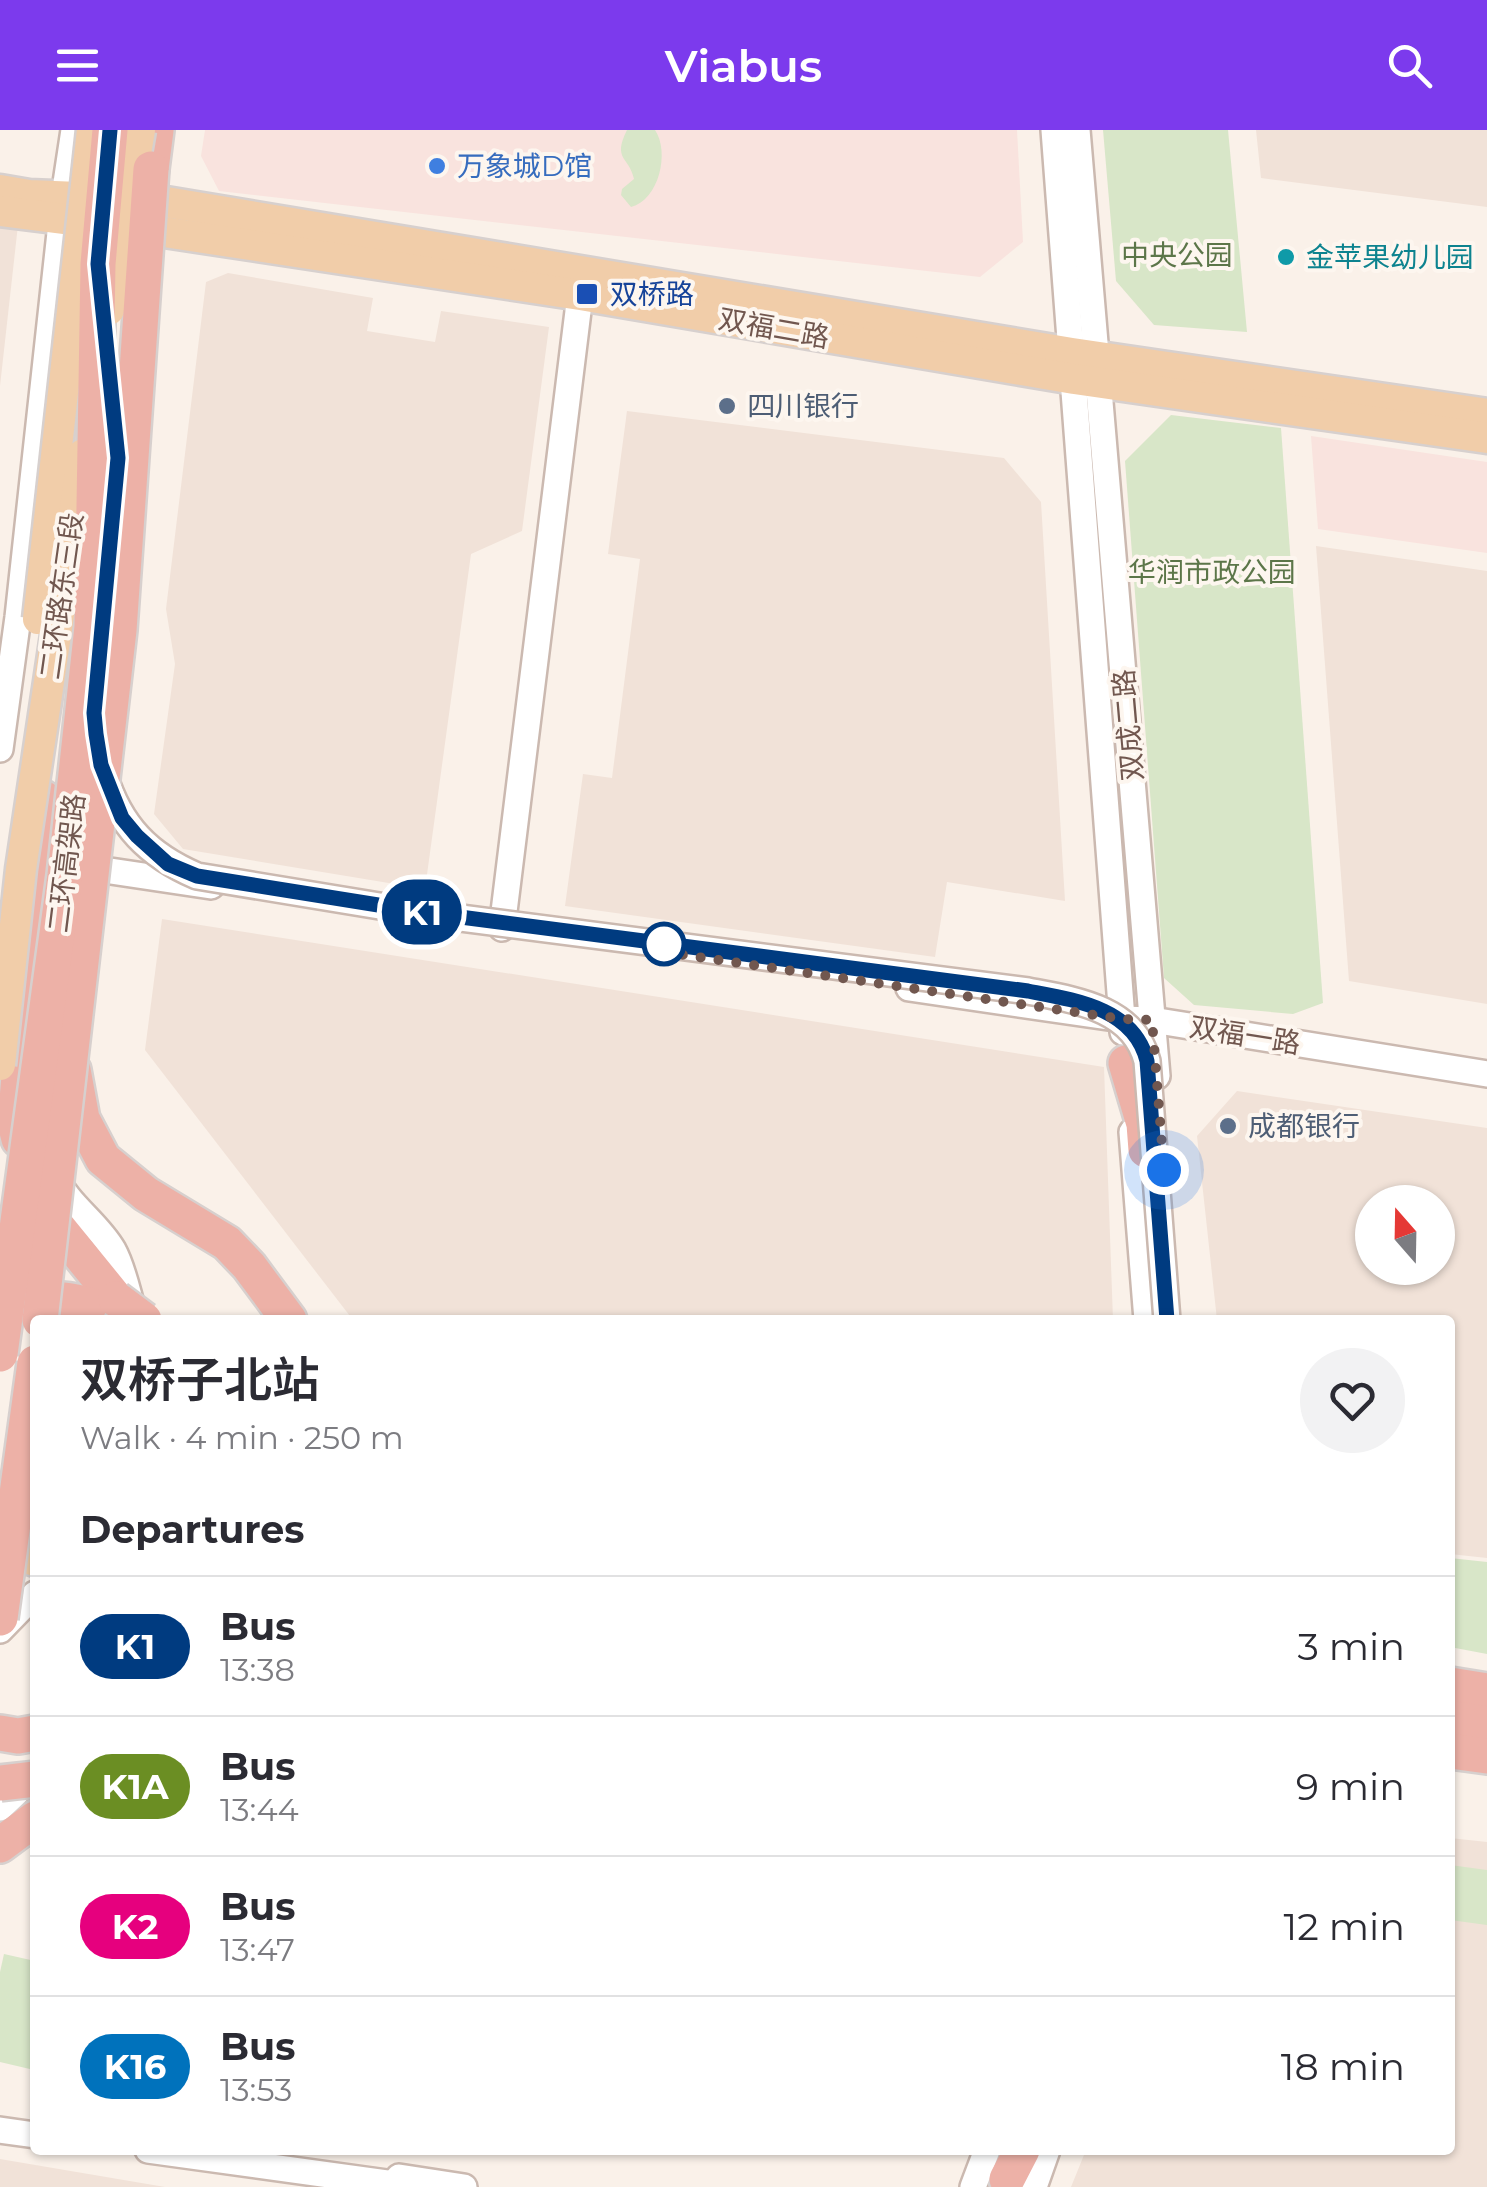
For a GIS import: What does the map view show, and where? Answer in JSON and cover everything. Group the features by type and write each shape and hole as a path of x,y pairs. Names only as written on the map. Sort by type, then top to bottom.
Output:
{"highway":[{"name":"二环高架路","path":"0,1354 67,860 92,627 98,264 110,130"},
{"name":"二环高架路","path":"41,1315 119,630 156,130"},
{"path":"46,703 42,817 15,1123 32,1196 129,1315"},
{"path":"71,1056 82,1119 103,1160 146,1194 227,1243 284,1315"},
{"path":"1126,1064 1144,1124 1163,1315"},
{"path":"0,1274 48,1268 63,1272 129,1315"},
{"path":"0,1313 24,1302 54,1299 129,1315"},
{"path":"0,1618 30,1400"},
{"path":"0,1503 30,1507"},
{"path":"0,1522 30,1526"},
{"path":"1455,1686 1487,1692"},
{"path":"1455,1719 1487,1724"},
{"path":"0,1732 30,1735"},
{"path":"1455,1738 1487,1742"},
{"path":"1455,1752 1487,1756"},
{"path":"0,1782 30,1778"},
{"path":"0,1844 30,1822"}],"main road":[{"name":"二环路东三段","path":"0,927 15,826 92,130"},
{"name":"二环路东三段","path":"0,1065 21,869 72,520 140,130"},
{"path":"0,190 62,208"},
{"name":"双福二路","path":"62,208 152,200 1487,438"},
{"name":"双福二路","path":"152,200 580,295 1085,367 1487,414"},
{"path":"0,211 62,208"},
{"path":"0,1480 30,1484"},
{"path":"0,1550 30,1559"},
{"path":"1455,1696 1487,1700"},
{"path":"1455,1761 1487,1766"}],"street":[{"path":"0,750 9,615 74,130"},
{"path":"129,1315 113,1251 61,1190 30,1108 53,862 164,130"},
{"name":"双成二路","path":"1054,130 1085,367 1152,1020 1177,1315"},
{"name":"双成二路","path":"1077,130 1085,367 1122,1019 1148,1315"},
{"path":"152,200 118,458 94,713 101,765 122,818 137,836 168,864 197,876 422,912 1028,991 1087,1004 1138,1035 1147,1061 1164,1315"},
{"path":"98,264 118,458"},
{"path":"502,928 580,295"},
{"name":"双福一路","path":"53,862 1122,1019 1152,1020 1487,1074"},
{"path":"0,1338 30,1378"},
{"path":"0,1630 30,1599"},
{"path":"0,1808 30,1781"},
{"path":"0,2120 30,2123"},
{"path":"0,2130 30,2134"},
{"path":"182,2155 416,2187"},
{"path":"241,2155 464,2187"},
{"path":"1008,2172 1029,2155"},
{"path":"1008,2172 1038,2155"}],"shaded area":[{"path":"205,130 1017,130 1023,242 980,277 219,191 201,156"},
{"path":"1256,130 1487,130 1487,207 1261,178"},
{"path":"0,214 19,216 0,386"},
{"path":"228,273 373,298 367,331 435,342 441,311 549,327 522,531 471,554 425,889 183,849 154,814 175,664 166,609 206,282"},
{"path":"627,411 1004,458 1041,502 1065,901 947,882 935,957 565,906 583,774 612,778 640,559 608,554"},
{"path":"1311,436 1487,462 1487,553 1318,529"},
{"path":"1316,546 1487,571 1487,1004 1349,981"},
{"path":"162,919 1104,1067 1113,1315 349,1315 145,1050"},
{"path":"1237,1091 1487,1128 1487,1558 1455,1555 1455,1315 1216,1315 1197,1136"},
{"path":"1455,1839 1487,1842 1487,2187 1071,2187 1084,2155 1455,2155"},
{"path":"0,2159 165,2187 0,2187"}],"green space":[{"path":"627,130 655,130 662,150 655,185 641,203 631,207 621,195 622,189 634,179 621,153"},
{"name":"中央公园","path":"1103,130 1228,130 1247,332 1154,325 1116,281"},
{"name":"华润市政公园","path":"1171,415 1281,428 1323,1003 1293,1014 1194,1005 1164,978 1125,461"},
{"path":"1455,1559 1487,1562 1487,1654 1455,1648"},
{"path":"1455,1866 1487,1870 1487,1925 1455,1921"},
{"path":"4,1954 30,1960 30,2069 0,2062 0,1972"}],"bus line":[{"name":"K1","path":"110,130 98,264 118,458 94,713 109,791 122,818 137,836 168,864 197,876 422,912 1028,991 1087,1004 1125,1024 1138,1035 1144,1048 1167,1315"}],"place":[{"name":"万象城D馆","path":"437,166"},
{"name":"金苹果幼儿园","path":"1286,257"},
{"name":"双桥路","path":"587,294"},
{"name":"四川银行","path":"727,406"},
{"name":"成都银行","path":"1228,1126"}],"route":[{"path":"664,944 657,951 1122,1019 1152,1020 1164,1170"}]}
